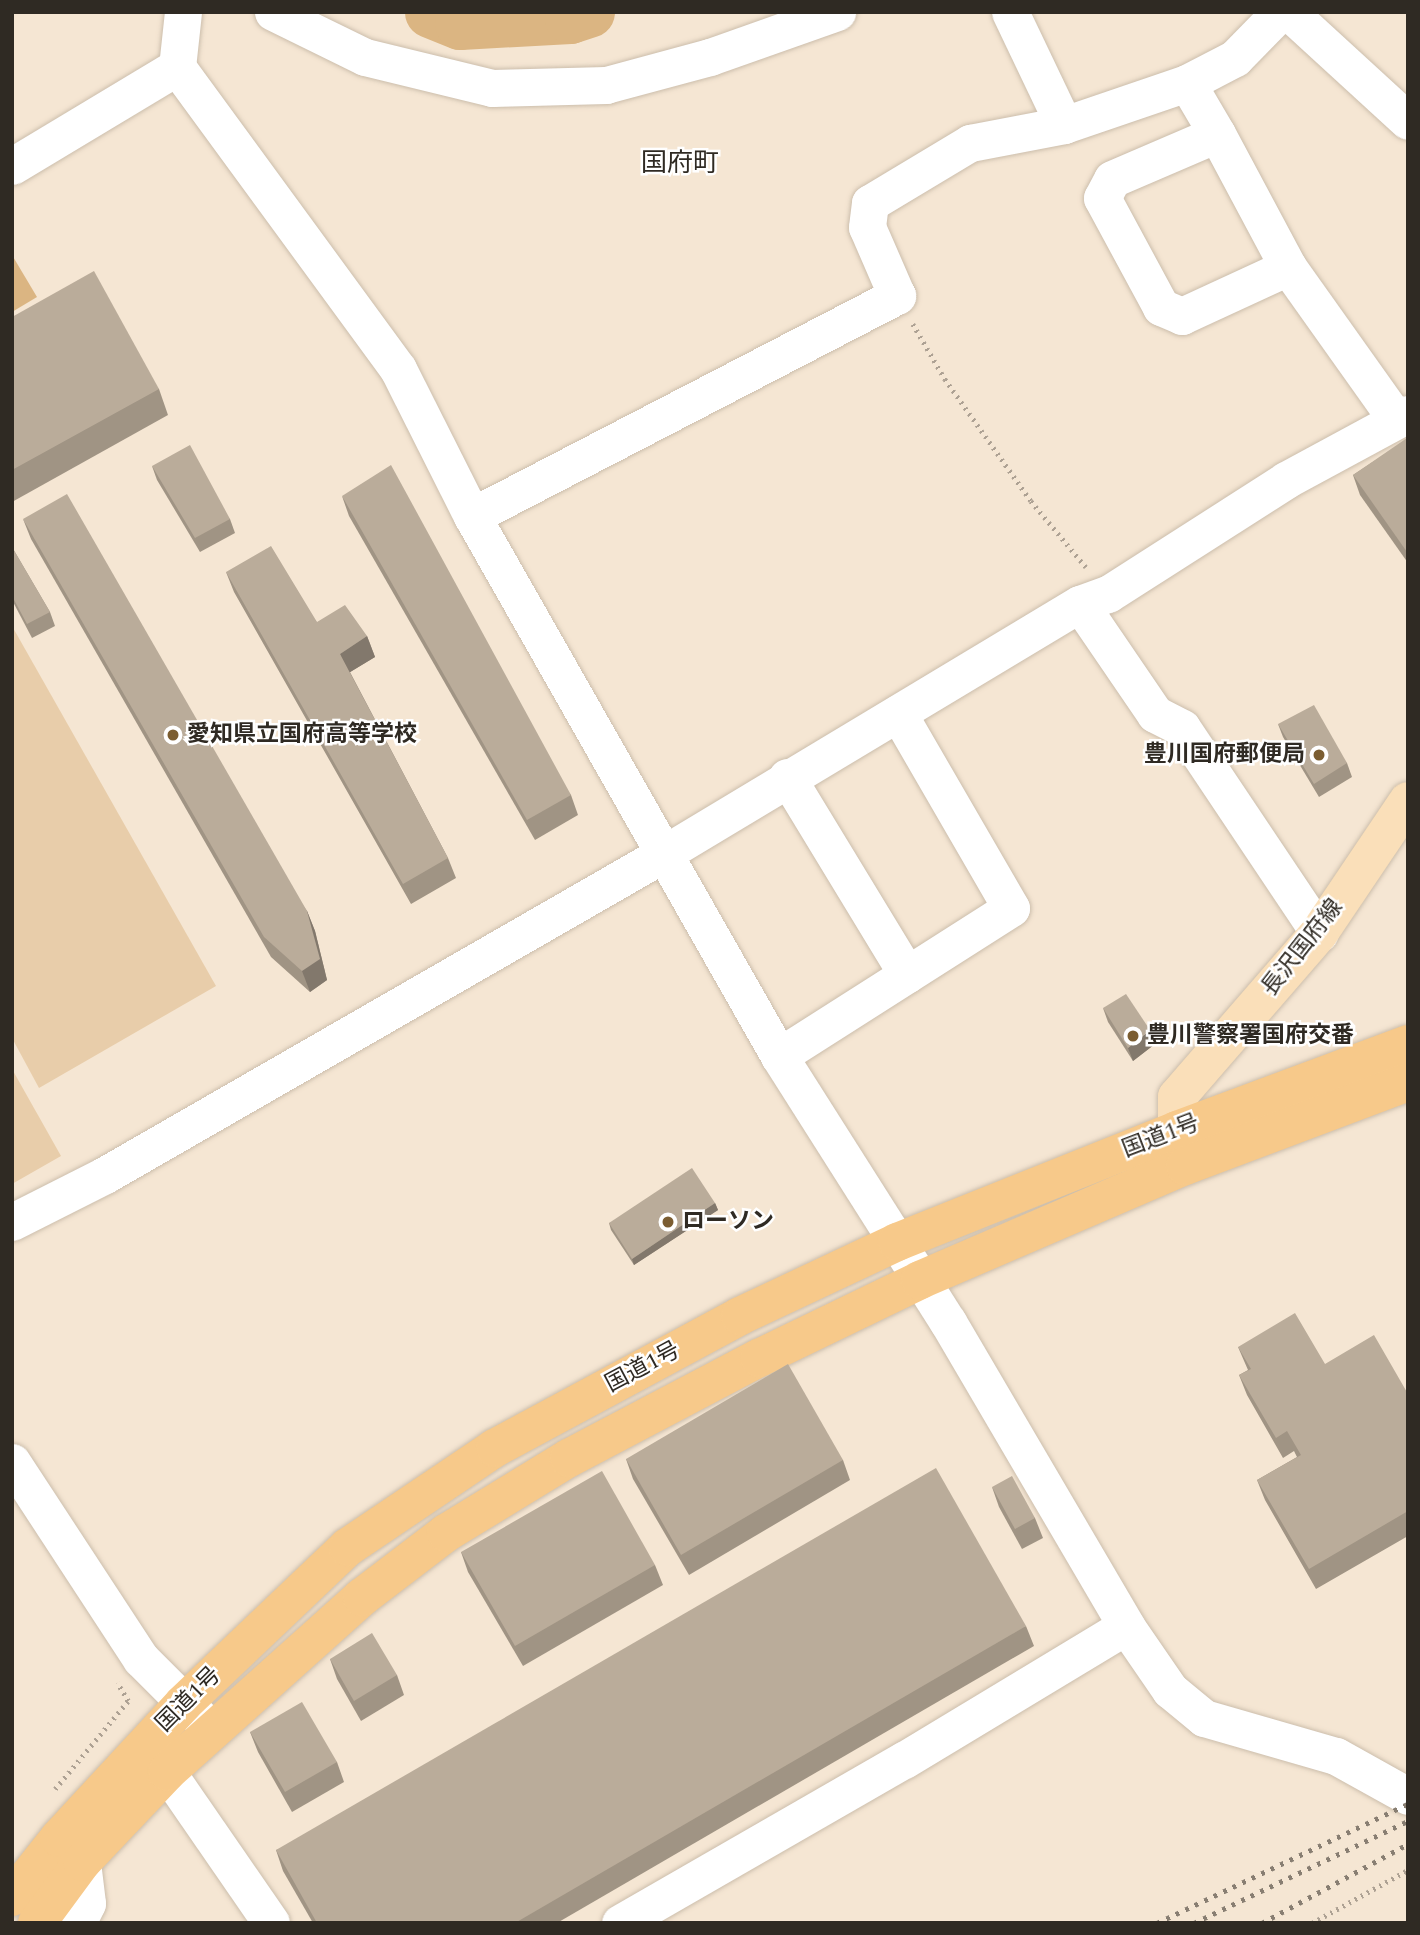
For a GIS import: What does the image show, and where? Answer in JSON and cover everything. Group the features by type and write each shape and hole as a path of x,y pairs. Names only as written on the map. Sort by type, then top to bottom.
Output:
{"highway":[{"name":"国道1号","path":"37,1923 82,1861 167,1772 362,1597 446,1534 569,1458 759,1357 920,1280 1181,1148 1408,1044"},
{"name":"国道1号","path":"12,1897 59,1838 184,1703 348,1547 495,1448 740,1316 897,1242 1181,1148 1408,1082"}],"main road":[{"name":"長沢国府線","path":"1181,1148 1177,1097 1319,933 1408,801"}],"street":[{"path":"183,12 177,67 398,369 472,516 779,1056 948,1322 1126,1626 1170,1690 1204,1718 1336,1756 1406,1793"},
{"path":"273,12 365,57 492,88 607,85 710,57 837,12"},
{"path":"1010,12 1063,125"},
{"path":"472,516 897,296 867,227 870,203 970,143 1063,125 1187,83 1235,58 1280,12"},
{"path":"1289,12 1408,121"},
{"path":"12,166 177,67"},
{"path":"12,1222 49,1200 105,1174 665,853 787,777 1094,599 1286,480 1402,417 1288,267 1187,83"},
{"path":"1217,134 1112,179 1102,198 1161,307 1182,316 1288,267"},
{"path":"1094,599 1155,714 1182,728 1319,933"},
{"path":"779,1056 1011,908 898,713"},
{"path":"787,777 907,974"},
{"path":"12,1462 141,1659 212,1730"},
{"path":"620,1923 904,1759 1126,1626"},
{"path":"167,1772 271,1923"},
{"path":"77,1923 87,1903 82,1861"}],"path":[{"path":"897,296 945,379 1031,501 1094,599"},
{"path":"48,1798 128,1701 114,1679"},
{"path":"1312,1923 1408,1870"}],"shaded area":[{"path":"12,255 37,297 12,312"},
{"path":"12,626 216,986 39,1088 12,1038"},
{"path":"12,1069 61,1156 12,1184"}],"building":[{"path":"94,271 159,389 12,470 12,317"},
{"path":"1407,438 1408,552 1353,475"},
{"path":"190,445 230,519 195,538 152,466"},
{"path":"391,465 571,795 527,820 342,496"},
{"name":"愛知県立国府高等学校","path":"67,494 307,911 320,959 302,971 264,937 23,519"},
{"path":"271,546 317,622 345,605 367,636 340,654 448,858 403,884 226,572"},
{"path":"12,547 50,612 27,624 12,596"},
{"path":"1314,705 1347,763 1314,784 1278,724"},
{"path":"1126,994 1150,1030 1128,1048 1103,1008"},
{"path":"692,1168 715,1203 632,1259 609,1223"},
{"path":"1295,1313 1325,1364 1374,1335 1408,1394 1408,1511 1309,1569 1257,1480 1301,1455 1287,1431 1276,1438 1239,1375 1251,1369 1238,1347"},
{"path":"788,1364 843,1460 681,1555 626,1459"},
{"path":"936,1468 1026,1626 515,1923 317,1923 276,1850"},
{"path":"602,1471 655,1565 515,1646 461,1552"},
{"path":"1012,1476 1035,1518 1015,1529 992,1487"},
{"path":"372,1633 397,1675 354,1701 330,1659"},
{"path":"302,1702 337,1762 285,1792 250,1732"}],"waterway":[{"path":"430,12 460,24 570,18 589,12"}],"railway":[{"path":"1157,1923 1408,1804"},
{"path":"1194,1923 1408,1821"},
{"path":"1262,1923 1408,1844"}],"place":[{"name":"愛知県立国府高等学校","path":"173,735"},
{"name":"豊川国府郵便局","path":"1319,755"},
{"name":"豊川警察署国府交番","path":"1133,1036"},
{"name":"ローソン","path":"668,1222"}],"district":[{"name":"国府町","path":"680,164"}]}
